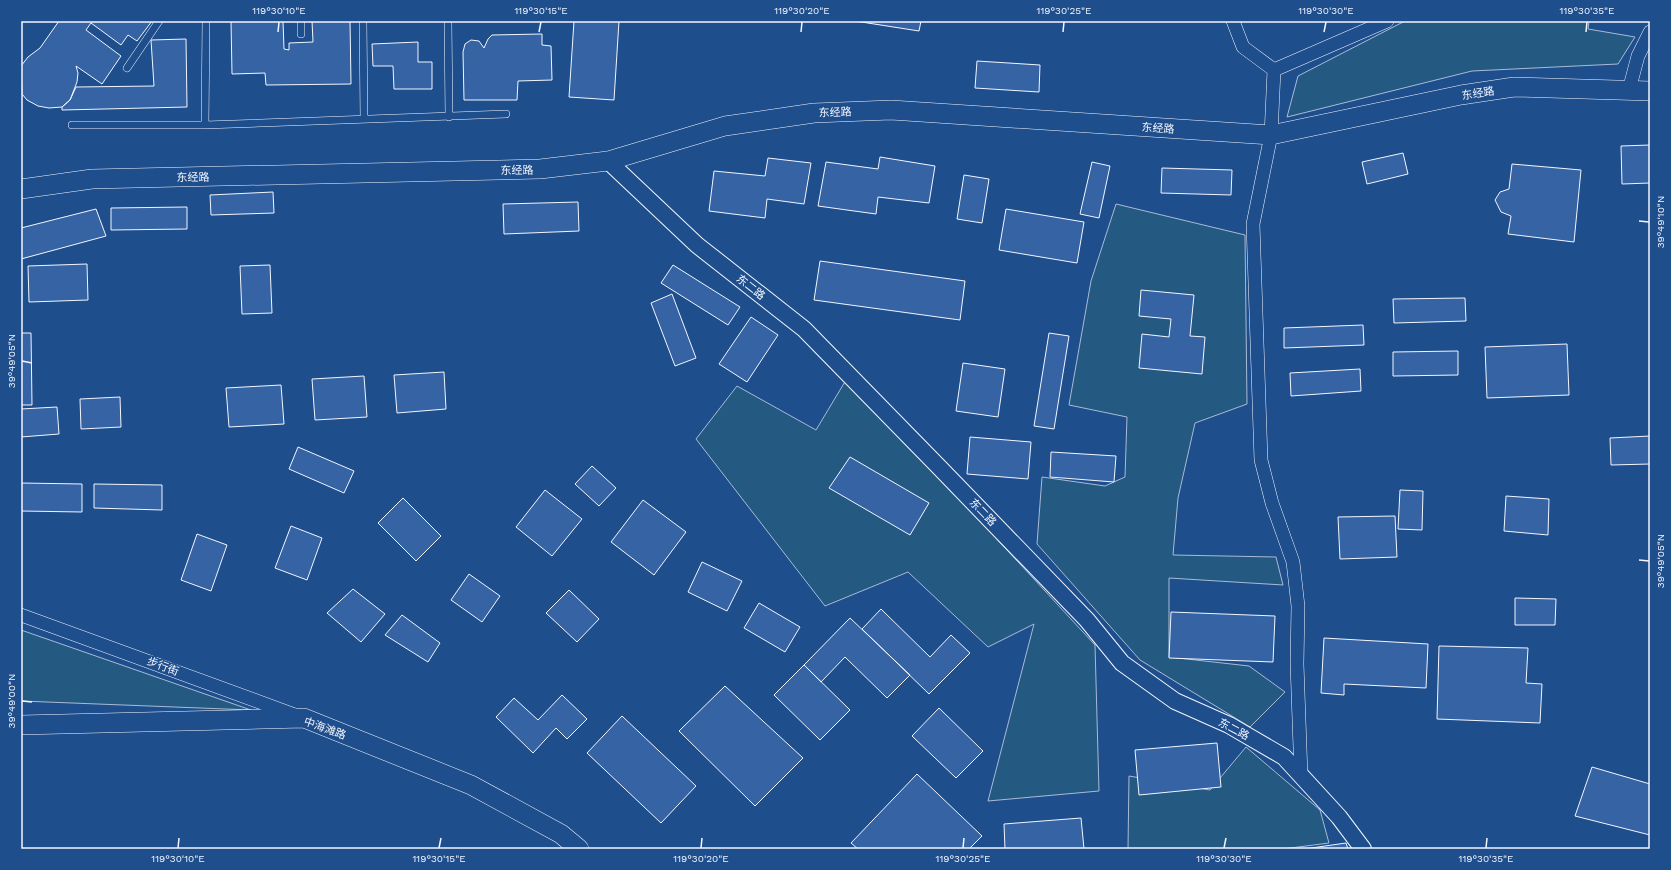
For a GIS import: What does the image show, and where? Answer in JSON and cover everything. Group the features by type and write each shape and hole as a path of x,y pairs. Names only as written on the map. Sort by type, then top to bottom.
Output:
{"main road":[{"name":"东经路","path":"21,189 92,180 540,169 608,162 725,126 814,113 890,110 1270,135 1461,95 1514,87 1650,91"},
{"name":"中海滩路","path":"21,725 304,718 471,785 561,834 579,849"}],"street":[{"path":"1233,21 1243,47 1274,70"},
{"path":"1274,70 1387,21"},
{"path":"1629,90 1638,56 1650,32"},
{"path":"1274,70 1270,135 1253,224 1261,460 1272,503 1294,562 1298,606 1297,664 1301,776"},
{"name":"东二路","path":"608,162 697,245 804,329 1087,620 1122,663 1175,701 1229,725 1284,757 1339,817 1363,849"},
{"name":"步行街","path":"21,614 304,718"}],"lane":[{"path":"127,68 159,21"},
{"path":"205,125 206,21"},
{"path":"301,21 301,34"},
{"path":"363,21 364,119"},
{"path":"448,21 448,116"},
{"path":"72,125 205,125 506,114"}],"shaded area":[{"path":"1405,21 1589,21 1588,29 1635,37 1618,64 1472,71 1287,117 1298,76"},
{"path":"1116,204 1245,235 1247,404 1195,423 1178,498 1173,555 1276,557 1283,585 1169,578 1169,657 1249,666 1285,692 1250,727 1140,660 1037,544 1042,477 1105,486 1125,477 1127,417 1069,405 1091,281"},
{"path":"846,380 870,402 1095,645 1099,791 988,801 1034,624 988,647 908,572 825,606 696,439 737,386 816,430"},
{"path":"21,630 251,710 21,701"},
{"path":"1246,747 1320,810 1329,843 1283,849 1128,849 1129,776 1210,790"}],"building":[{"path":"59,21 152,21 137,41 128,35 121,45 91,23 86,30 121,56 102,84 76,66 78,73 77,82 70,100 62,107 49,108 38,106 27,100 22,94 21,66 28,57 40,48"},
{"path":"231,21 283,21 284,49 289,50 289,43 313,42 312,21 350,21 351,84 266,85 265,73 232,74"},
{"path":"574,21 619,21 614,100 569,97"},
{"path":"855,21 921,21 919,31"},
{"path":"542,34 542,45 551,46 552,80 518,81 517,100 464,100 463,52 465,44 471,40 479,41 484,48 488,39 492,35"},
{"path":"186,39 187,107 62,110 62,107 70,100 76,87 154,86 151,40"},
{"path":"418,42 418,62 432,62 432,89 394,89 393,66 373,66 372,44"},
{"path":"977,61 1040,65 1039,92 975,88"},
{"path":"1650,145 1650,183 1622,184 1621,146"},
{"path":"1403,153 1408,174 1367,184 1362,162"},
{"path":"880,157 935,166 929,203 878,197 876,214 818,206 826,162 878,169"},
{"path":"768,158 811,163 804,204 767,199 765,218 709,211 714,171 765,176"},
{"path":"1092,162 1110,166 1099,218 1080,214"},
{"path":"1512,164 1581,170 1574,242 1508,234 1511,216 1501,212 1495,200 1500,192 1509,189"},
{"path":"1162,168 1232,170 1231,195 1161,193"},
{"path":"964,175 989,179 982,223 957,219"},
{"path":"273,192 274,213 211,215 210,195"},
{"path":"578,202 579,231 504,234 503,204"},
{"path":"187,207 187,229 111,230 111,208"},
{"path":"96,209 106,236 21,259 21,228"},
{"path":"1006,209 1084,222 1077,263 999,250"},
{"path":"820,261 965,281 960,320 814,300"},
{"path":"87,264 88,300 29,302 28,266"},
{"path":"270,265 272,313 242,314 240,266"},
{"path":"673,265 740,307 728,325 661,283"},
{"path":"1141,290 1194,295 1190,336 1205,337 1202,374 1139,368 1142,334 1169,337 1171,319 1139,316"},
{"path":"672,294 696,358 675,366 651,303"},
{"path":"1465,298 1466,321 1394,323 1393,299"},
{"path":"751,317 778,335 747,382 719,364"},
{"path":"1363,325 1364,345 1284,348 1284,328"},
{"path":"21,333 31,333 32,405 21,405"},
{"path":"1049,333 1069,336 1054,429 1034,426"},
{"path":"1567,344 1569,395 1487,398 1485,347"},
{"path":"1458,351 1458,375 1393,376 1393,352"},
{"path":"963,363 1005,369 998,417 956,411"},
{"path":"1360,369 1361,391 1291,396 1290,373"},
{"path":"444,372 446,409 397,413 394,375"},
{"path":"364,376 367,417 315,420 312,379"},
{"path":"281,385 284,424 229,427 226,388"},
{"path":"120,397 121,427 81,429 80,399"},
{"path":"57,407 59,434 21,437 21,409"},
{"path":"1650,436 1650,464 1611,465 1610,438"},
{"path":"970,437 1031,442 1028,479 967,474"},
{"path":"298,447 354,471 344,493 289,469"},
{"path":"1051,452 1116,456 1114,482 1050,477"},
{"path":"850,457 929,503 910,535 829,488"},
{"path":"592,466 616,488 599,506 575,484"},
{"path":"21,483 82,484 82,512 21,511"},
{"path":"94,484 162,485 162,510 94,508"},
{"path":"545,490 582,519 552,556 516,527"},
{"path":"1400,490 1423,491 1422,530 1398,529"},
{"path":"1506,496 1549,499 1548,535 1504,531"},
{"path":"403,498 441,536 416,561 378,523"},
{"path":"643,500 686,532 654,575 611,542"},
{"path":"1395,516 1397,557 1340,559 1338,517"},
{"path":"291,526 322,538 307,580 275,568"},
{"path":"197,534 227,545 211,591 181,580"},
{"path":"702,562 742,581 727,611 688,592"},
{"path":"469,574 500,596 482,622 451,600"},
{"path":"353,589 385,614 361,642 327,613"},
{"path":"569,590 599,619 577,642 546,613"},
{"path":"1515,598 1556,599 1555,625 1515,625"},
{"path":"759,603 800,627 785,652 744,628"},
{"path":"881,609 930,657 951,635 970,653 929,694 862,629"},
{"path":"1171,612 1275,616 1273,662 1169,658"},
{"path":"402,615 440,643 428,662 385,635"},
{"path":"850,618 910,675 887,698 845,657 821,682 804,665"},
{"path":"1324,638 1428,644 1426,688 1344,684 1344,695 1321,693"},
{"path":"1439,646 1528,648 1526,683 1542,684 1540,723 1437,719"},
{"path":"804,665 850,710 820,740 774,695"},
{"path":"725,686 803,758 755,806 679,731"},
{"path":"562,695 587,719 567,739 556,728 533,753 496,717 514,698 538,720"},
{"path":"939,708 983,751 956,778 912,736"},
{"path":"622,716 696,786 661,823 587,753"},
{"path":"1217,743 1221,787 1139,795 1135,750"},
{"path":"1592,767 1650,784 1650,835 1575,816"},
{"path":"917,774 982,836 969,849 858,849 851,843"},
{"path":"1081,818 1084,849 1005,849 1004,824"},
{"path":"1346,843 1348,849 1304,849"}]}
